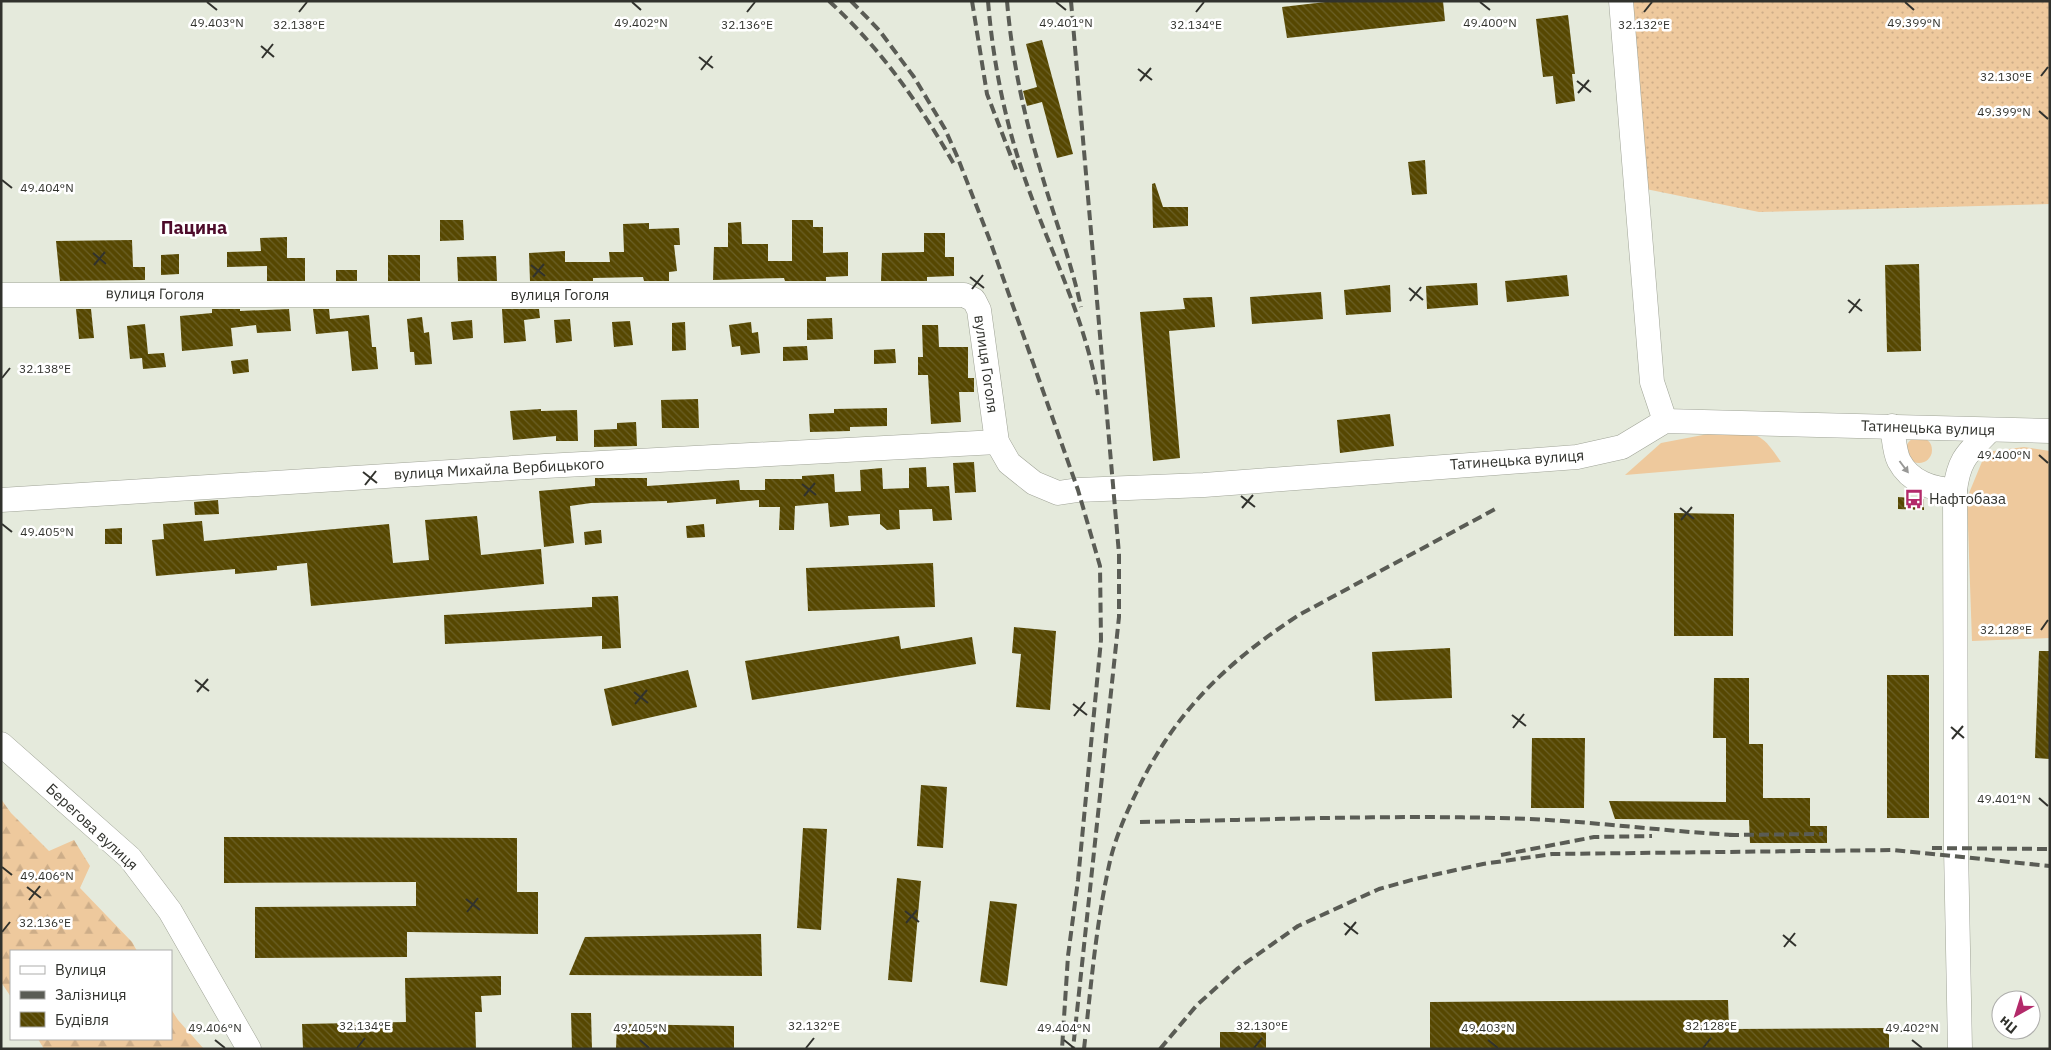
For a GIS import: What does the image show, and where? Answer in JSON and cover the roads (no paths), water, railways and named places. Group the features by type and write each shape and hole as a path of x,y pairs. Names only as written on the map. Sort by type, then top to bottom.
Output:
{"street":[{"path":"1621,1 1652,382 1665,421"},
{"name":"вулиця Гоголя","path":"1,295 964,295 974,300 979,310 997,442"},
{"name":"Татинецька вулиця","path":"997,442 1009,462 1020,472 1034,483 1058,493 1078,490 1204,485 1577,457 1622,447 1665,421 1892,426 1989,431 2050,431"},
{"path":"1892,426 1896,453 1906,471 1913,478 1939,490 1955,490"},
{"path":"1960,1049 1956,841 1955,490 1958,470 1962,460 1989,431"},
{"name":"вулиця Михайла Вербицького","path":"1,500 545,466 997,442"},
{"name":"Берегова вулиця","path":"1,744 130,858 170,911 249,1049"}],"railway":[{"path":"829,1 866,38 898,78 928,121 955,166"},
{"path":"851,1 879,30 914,77 945,129 957,156 989,238 1078,490 1100,566 1101,640 1078,880 1068,956 1062,1049"},
{"path":"972,1 987,94 1017,172"},
{"path":"988,1 993,47 1011,136 1025,179 1076,313 1085,340 1098,395"},
{"path":"1007,1 1015,66 1024,109 1081,307"},
{"path":"1071,1 1119,554 1119,617 1073,1049"},
{"path":"1084,1049 1097,931 1112,852 1122,824 1139,787 1154,760 1187,711 1227,670 1273,632 1299,615 1499,507"},
{"path":"1140,822 1452,817 1527,819 1735,835"},
{"path":"1729,835 1823,834"},
{"path":"1501,855 1594,837 1652,836"},
{"path":"1932,848 2050,849"},
{"path":"1160,1049 1197,1005 1237,969 1298,926 1379,889 1483,864 1552,854 1893,850 2050,866"}],"place":[{"name":"Нафтобаза","path":"1914,499"}],"district":[{"name":"Пацина","path":"194,228"}]}
